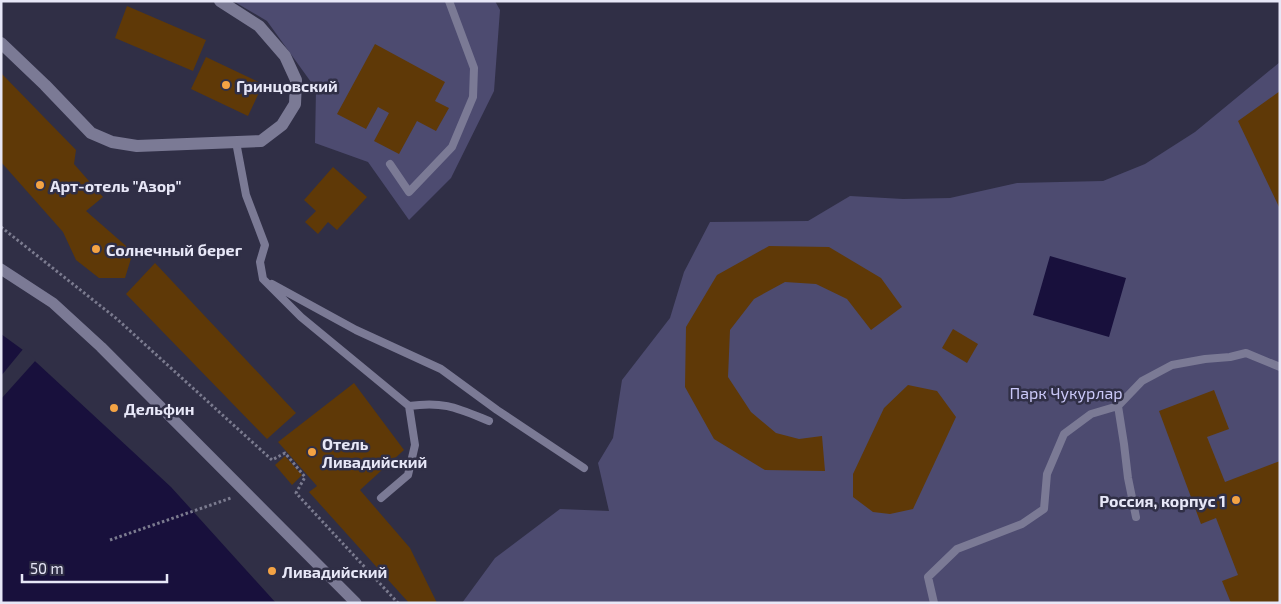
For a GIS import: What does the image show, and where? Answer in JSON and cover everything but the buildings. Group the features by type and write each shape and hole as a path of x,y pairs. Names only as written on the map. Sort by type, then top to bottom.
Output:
{"street":[{"path":"1,43 46,85 91,133 112,142 137,146 261,141 282,125 295,104 296,80 285,56 259,26 220,1"},
{"path":"1,268 53,302 101,347 356,603"}],"lane":[{"path":"390,164 409,192 452,148 473,96 474,68 449,1"},
{"path":"236,142 246,195 265,245 260,262 264,279 301,317 408,406 414,444 408,475 381,498"},
{"path":"264,279 356,330 440,369 584,468"},
{"path":"934,603 928,577 957,549 1022,524 1044,509 1047,474 1064,434 1091,414 1118,406 1142,381 1172,365 1246,353 1280,367"},
{"path":"408,406 429,403 455,407 489,422"},
{"path":"1118,406 1128,478 1136,517"}],"path":[{"path":"1,228 117,319 272,460 285,453 305,476 296,493 398,603"},
{"path":"110,540 239,495"}],"green space":[{"path":"233,1 495,1 500,10 494,91 451,178 409,220 368,162 315,143 316,89 267,21"},
{"name":"Парк Чукурлар","path":"1280,62 1280,603 462,603 495,558 560,509 609,511 598,463 613,438 622,380 670,318 684,272 710,222 808,221 850,196 903,199 950,198 1017,183 1103,181 1145,164 1195,132"}],"shaded area":[{"path":"1050,256 1126,278 1109,337 1033,315"},
{"path":"1,334 23,350 171,487 276,603 1,603"}],"pier":[{"path":"24,348 36,360 1,399 1,376"}],"place":[{"name":"Гринцовский","path":"226,85"},
{"name":"Арт-отель \"Азор\"","path":"40,185"},
{"name":"Солнечный берег","path":"96,249"},
{"name":"Дельфин","path":"114,408"},
{"name":"Отель Ливадийский","path":"312,452"},
{"name":"Россия, корпус 1","path":"1236,500"},
{"name":"Ливадийский","path":"272,571"}]}
